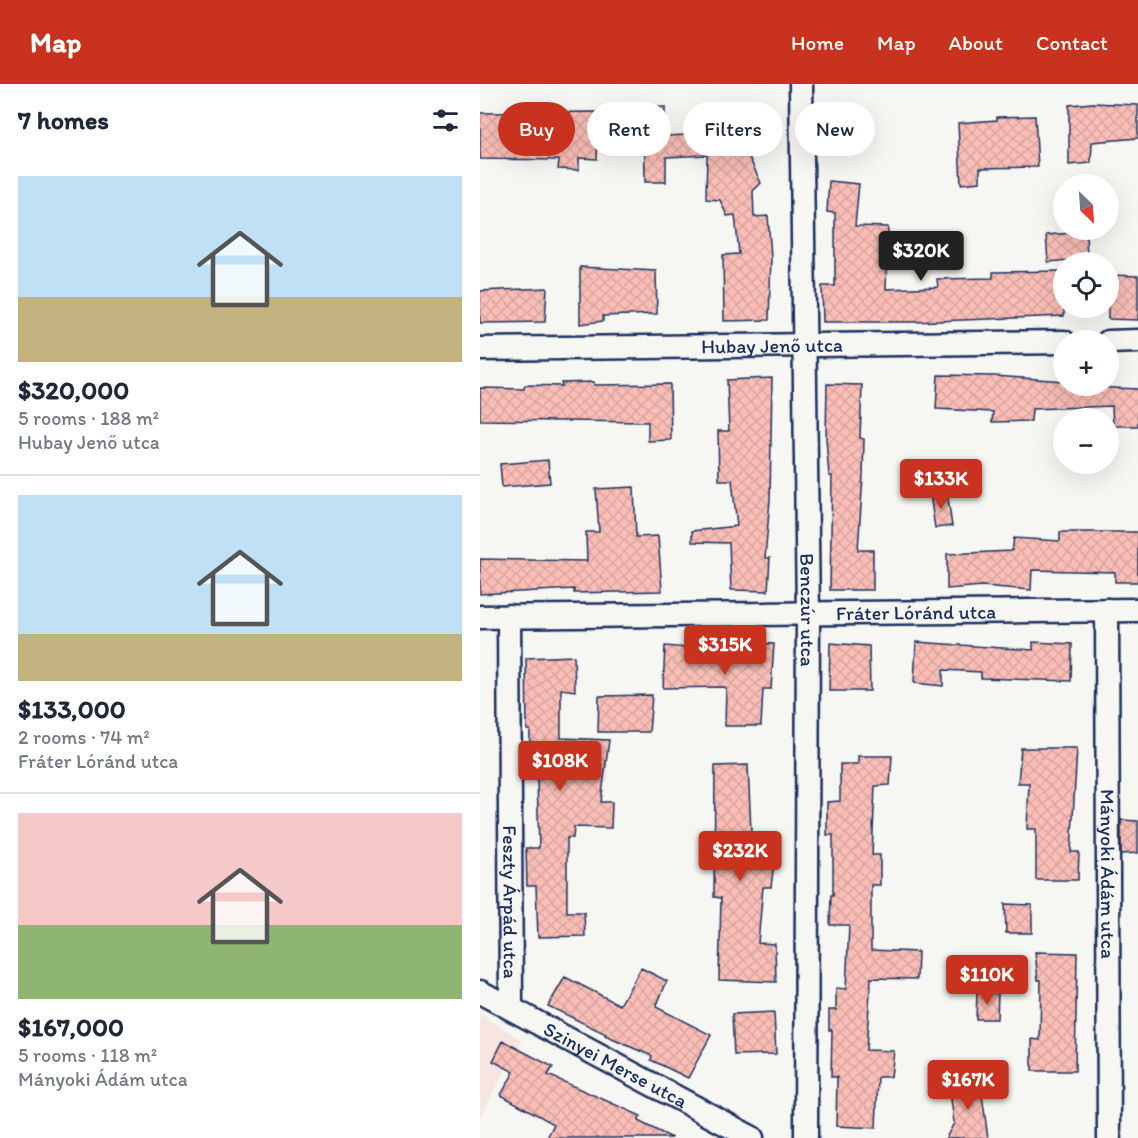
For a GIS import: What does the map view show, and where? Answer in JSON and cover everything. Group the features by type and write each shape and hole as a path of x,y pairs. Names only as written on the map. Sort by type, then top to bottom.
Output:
{"street":[{"name":"Benczúr utca","path":"801,84 808,614 806,1138"},
{"path":"1119,342 1138,341"},
{"name":"Hubay Jenő utca","path":"480,349 1053,342"},
{"name":"Mányoki Ádám utca","path":"1107,610 1109,1138"},
{"name":"Fráter Lóránd utca","path":"480,617 1138,610"},
{"name":"Feszty Árpád utca","path":"509,616 511,1008"},
{"name":"Szinyei Merse utca","path":"480,992 752,1138"}],"shaded area":[{"path":"480,1014 522,1040 480,1117"}],"building":[{"path":"1093,103 1138,105 1138,138 1092,142 1091,163 1069,165 1069,105"},
{"path":"575,112 587,112 587,156 597,156 597,159 579,158 579,170 558,169 559,160 480,159 480,113 498,113 498,156 575,156"},
{"path":"1035,116 1038,167 980,168 980,182 961,184 958,123 997,120 997,117"},
{"path":"683,135 683,156 686,156 666,157 666,182 645,182 645,156 671,156 671,136"},
{"path":"707,156 749,156 761,183 753,191 754,217 768,216 771,257 769,320 724,321 723,255 739,254 735,215 727,216 720,200 706,199"},
{"path":"829,181 859,184 855,226 888,227 886,289 938,287 937,279 993,278 993,272 1053,271 1053,316 913,322 823,322 822,286 835,286 835,213 827,212"},
{"path":"1053,234 1053,240 1086,240 1087,252 1053,252 1053,262 1048,262 1046,235"},
{"path":"580,267 656,271 657,314 603,316 603,321 580,324"},
{"path":"1119,275 1138,276 1138,320 1108,319 1119,318"},
{"path":"547,288 545,322 480,323 480,291"},
{"path":"938,375 1053,380 1053,396 1119,396 1119,388 1138,389 1138,426 1119,426 1119,408 1112,408 1112,406 1032,409 1031,421 992,422 993,412 936,409"},
{"path":"772,378 770,500 765,558 770,558 768,591 731,590 729,543 692,542 692,531 737,526 732,480 719,480 718,431 729,431 727,380"},
{"path":"594,382 594,385 670,384 671,440 648,441 648,422 480,420 480,388 524,389 525,385 562,386 561,383"},
{"path":"827,384 862,385 860,438 864,439 858,550 873,550 873,590 830,590 832,476 829,476 826,438"},
{"path":"548,460 550,483 502,487 500,464"},
{"path":"634,487 636,537 658,536 662,591 574,593 574,589 480,594 480,559 587,561 586,532 599,532 596,489"},
{"path":"947,491 952,526 935,528 930,494"},
{"path":"1060,532 1138,532 1138,582 1115,582 1115,572 1032,570 1031,590 982,586 947,589 947,554 1012,551 1014,538 1060,541"},
{"path":"723,642 774,644 771,689 763,689 761,726 725,726 726,688 724,687 663,688 665,646 723,651"},
{"path":"916,642 1033,650 1033,642 1072,644 1071,681 981,678 981,672 943,670 943,686 914,683"},
{"path":"830,643 869,646 870,691 829,691"},
{"path":"574,656 575,691 561,689 561,738 609,740 601,802 612,802 611,828 574,827 573,838 567,838 567,912 584,912 585,936 538,937 536,886 527,886 526,848 539,848 537,778 529,778 530,730 527,730 526,658"},
{"path":"652,695 649,732 598,732 599,696"},
{"path":"1021,748 1077,748 1071,852 1079,852 1078,880 1036,880 1036,829 1027,829 1029,783 1018,783"},
{"path":"858,756 892,756 890,785 875,786 872,855 880,855 880,885 871,885 871,950 918,952 917,979 871,978 866,1050 894,1051 891,1077 878,1077 876,1128 836,1126 837,1077 831,1077 832,1030 829,1030 829,1010 836,1010 836,988 846,989 849,925 830,925 831,895 833,895 833,835 827,835 827,802 840,801 840,764 858,764"},
{"path":"748,765 752,853 775,854 771,887 763,887 758,943 775,944 776,982 719,980 721,898 714,897 715,766"},
{"path":"1121,820 1138,821 1138,853 1121,854"},
{"path":"1005,904 1032,905 1032,933 1006,933"},
{"path":"1035,952 1077,953 1075,1071 1032,1071 1032,1039 1040,1040 1041,980 1038,980"},
{"path":"641,968 667,981 656,1007 711,1035 688,1078 651,1060 652,1056 605,1036 606,1034 548,1006 565,977 620,1005"},
{"path":"977,993 998,993 997,1019 976,1019"},
{"path":"774,1012 776,1054 734,1055 732,1014"},
{"path":"503,1041 553,1067 548,1075 641,1116 638,1121 672,1138 547,1138 554,1124 501,1095 514,1072 493,1061"},
{"path":"980,1080 988,1138 946,1138 954,1123 949,1083"}]}
